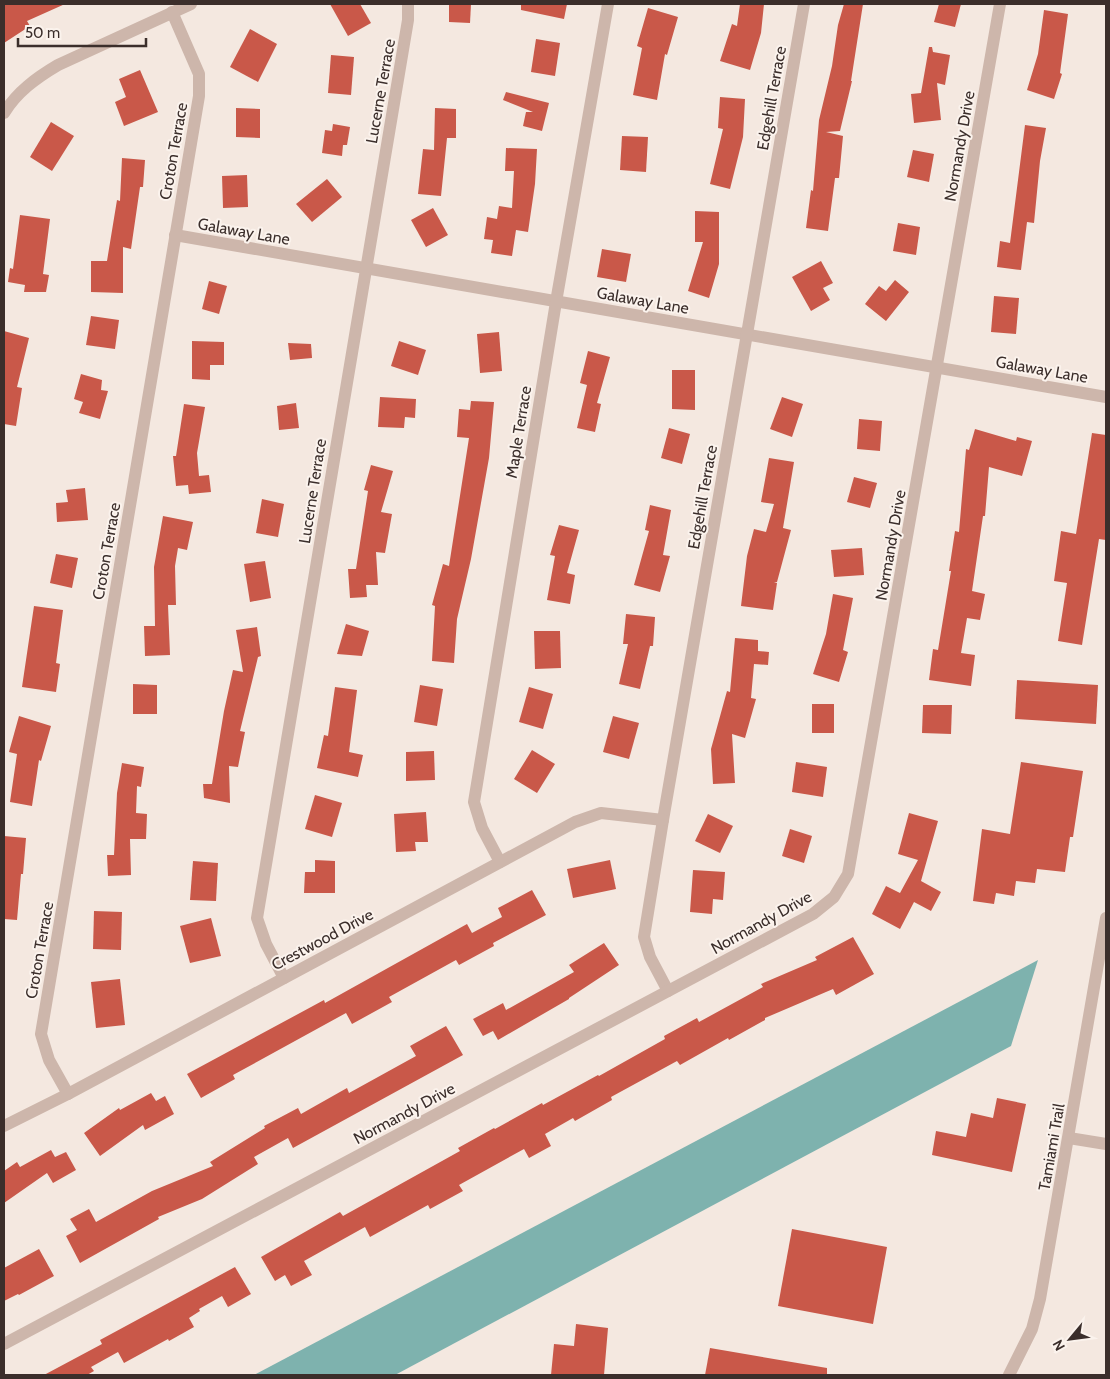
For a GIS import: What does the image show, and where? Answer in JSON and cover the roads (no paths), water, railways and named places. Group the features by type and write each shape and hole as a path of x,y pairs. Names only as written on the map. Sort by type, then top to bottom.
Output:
{"street":[{"path":"4,113 23,89 58,65 191,4"},
{"name":"Lucerne Terrace","path":"284,978 266,944 257,918 408,20 408,4"},
{"name":"Maple Terrace","path":"500,862 482,828 474,802 556,302 608,4"},
{"name":"Edgehill Terrace","path":"668,991 650,957 644,937 804,4"},
{"name":"Normandy Drive","path":"4,1344 813,914 834,897 848,874 1000,4"},
{"name":"Croton Terrace","path":"68,1094 49,1060 41,1034 199,96 198,74 172,12"},
{"name":"Galaway Lane","path":"175,236 1106,397"},
{"name":"Crestwood Drive","path":"4,1126 68,1094 575,822 601,813 663,820"},
{"name":"Tamiami Trail","path":"1009,1375 1032,1329 1040,1300 1106,918"},
{"path":"1069,1138 1106,1144"}],"water":[{"path":"1038,960 1011,1046 395,1375 254,1375"}]}
